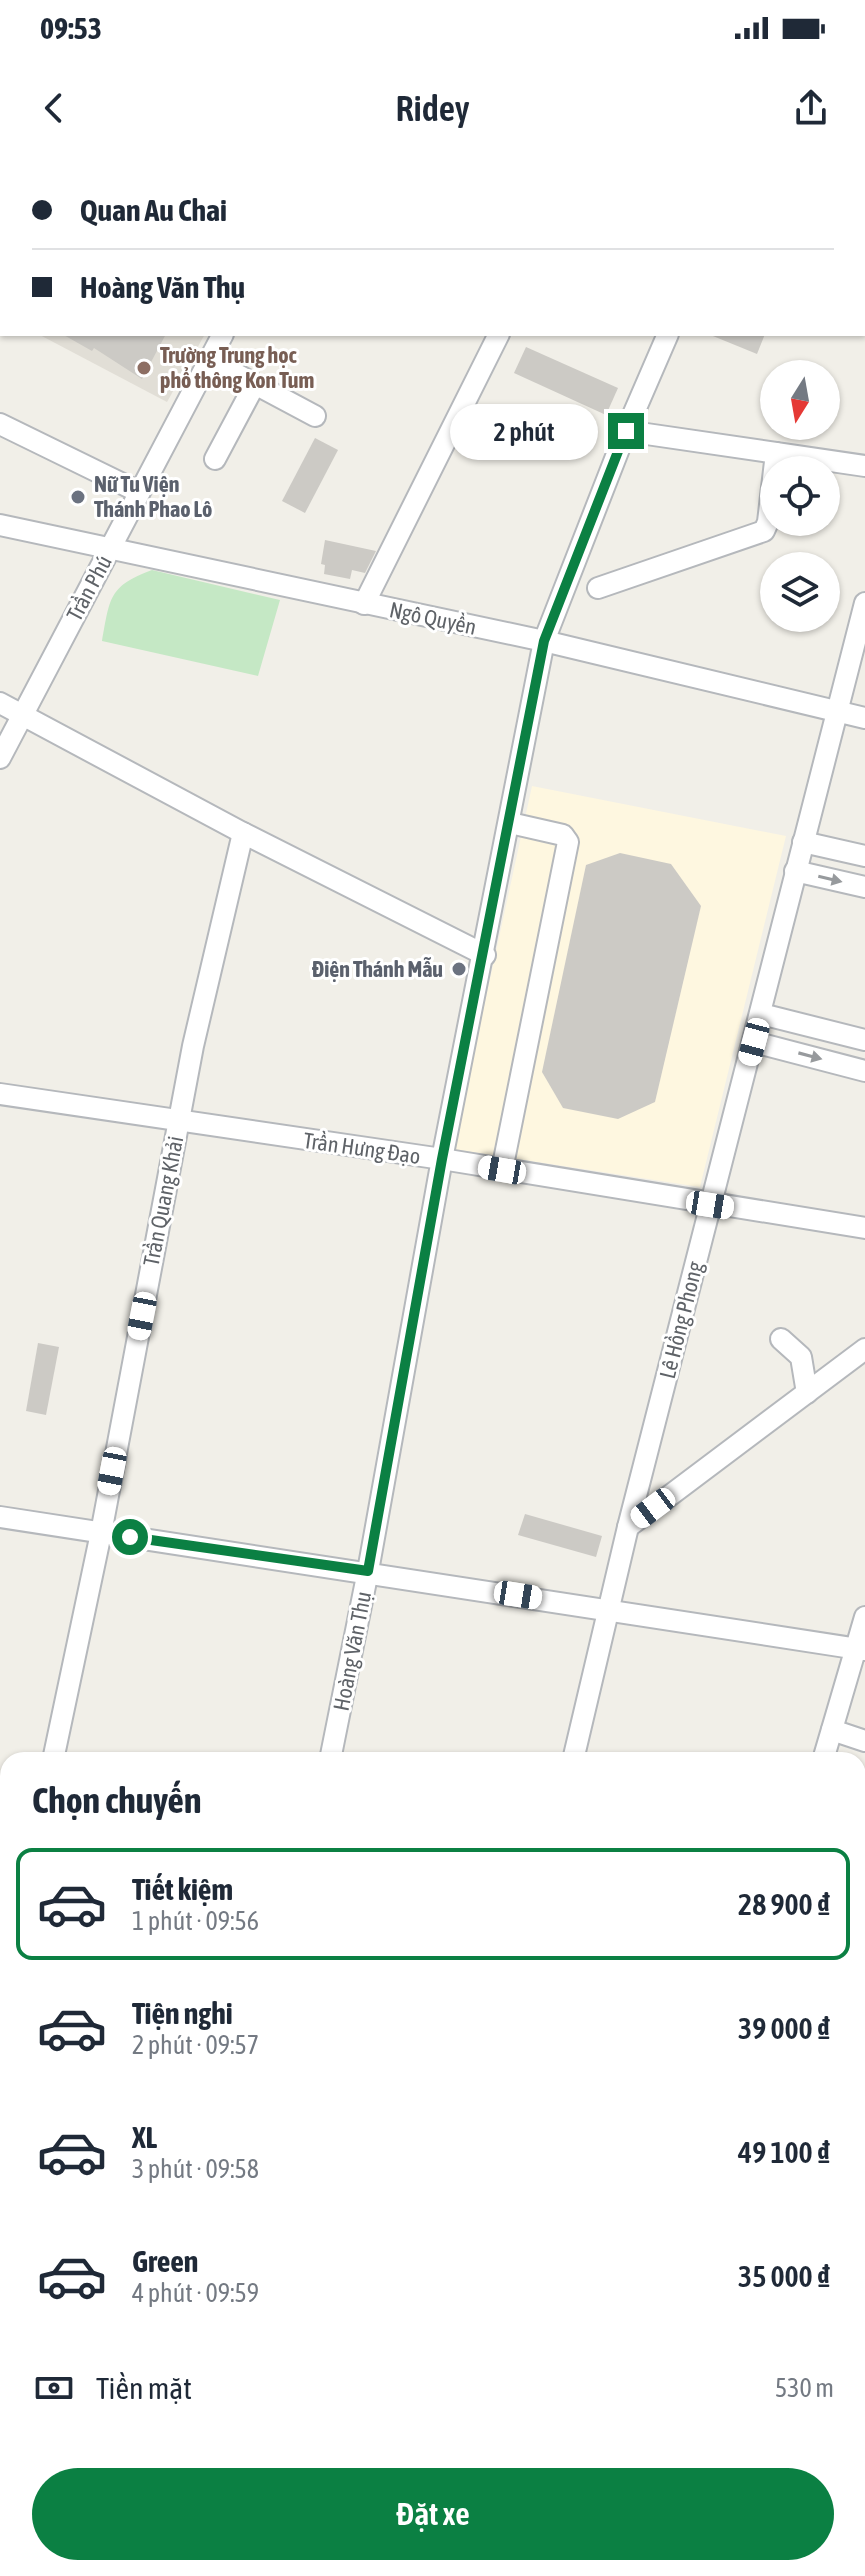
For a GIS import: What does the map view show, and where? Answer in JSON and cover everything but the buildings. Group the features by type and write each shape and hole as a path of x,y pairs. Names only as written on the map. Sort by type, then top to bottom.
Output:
{"street":[{"name":"Trần Phú","path":"0,758 222,336"},
{"path":"364,604 498,336"},
{"name":"Hoàng Văn Thụ","path":"332,1752 368,1571 442,1159 485,955 544,641 626,431 667,336"},
{"path":"210,360 315,416"},
{"path":"215,459 255,384"},
{"path":"0,424 139,492"},
{"path":"626,431 865,466"},
{"path":"598,588 764,531 768,522 776,453"},
{"name":"Ngô Quyền","path":"0,525 544,641 865,718"},
{"name":"Lê Hồng Phong","path":"575,1752 628,1527 865,603"},
{"path":"0,703 243,833 485,955"},
{"path":"502,1170 568,842 563,835 510,823"},
{"name":"Trần Quang Khải","path":"55,1752 101,1533 178,1123 219,924 243,833"},
{"path":"803,842 865,856"},
{"path":"795,871 865,887"},
{"path":"761,1014 865,1040"},
{"path":"754,1042 865,1071"},
{"name":"Trần Hưng Đạo","path":"0,1094 178,1123 442,1159 865,1228"},
{"path":"781,1339 801,1357 807,1393"},
{"path":"628,1527 865,1349"},
{"path":"0,1517 368,1571 860,1649"},
{"path":"825,1752 860,1649 865,1617"},
{"path":"832,1730 865,1741"}],"shaded area":[{"name":"Trường Trung học phổ thông Kon Tum","path":"42,336 204,336 167,402"},
{"path":"532,786 786,836 700,1187 453,1149"}],"green space":[{"path":"152,570 280,600 258,676 102,641 110,604 119,588"}],"place":[{"name":"Trường Trung học phổ thông Kon Tum","path":"144,368"},
{"name":"Nữ Tu Viện Thánh Phao Lô","path":"78,497"},
{"name":"Điện Thánh Mẫu","path":"459,969"}],"route":[{"path":"130,1537 368,1571 442,1159 485,955 544,641 626,431"}]}
